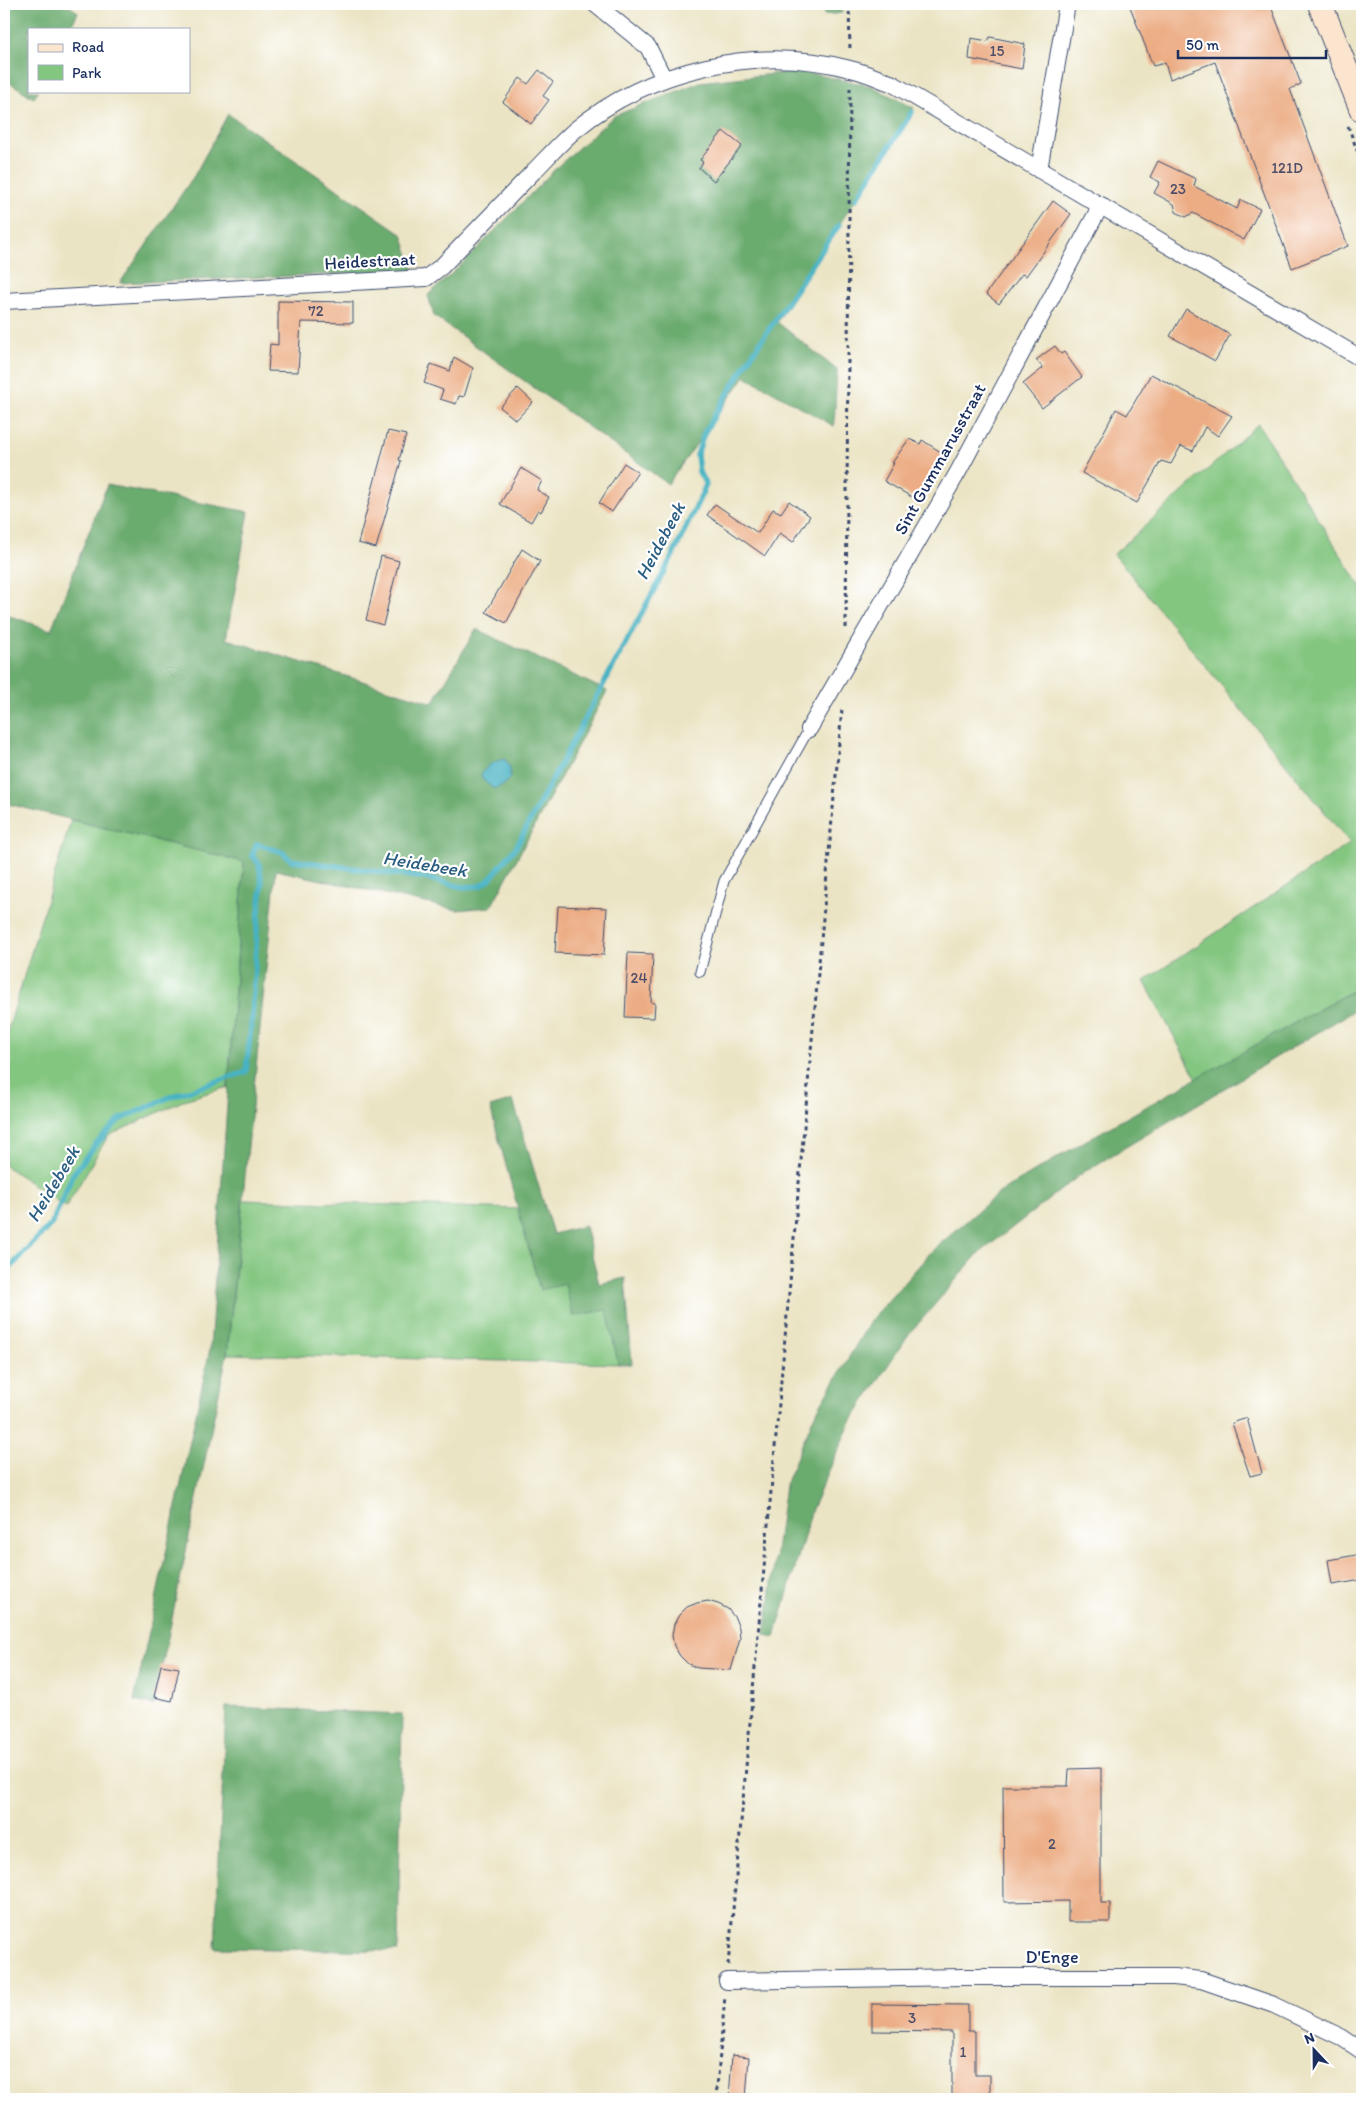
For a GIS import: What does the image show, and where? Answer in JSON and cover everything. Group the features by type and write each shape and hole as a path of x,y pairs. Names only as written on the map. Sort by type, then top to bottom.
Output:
{"street":[{"path":"595,4 648,47 664,80 702,67 755,60 794,60 850,69 893,84 1362,359"},
{"path":"1039,170 1067,4"},
{"path":"1320,4 1362,110"},
{"name":"Heidestraat","path":"4,301 426,278 442,266 575,130 639,90 664,80"},
{"name":"Sint Gummarusstraat","path":"808,729 958,472 1101,205"},
{"name":"D'Enge","path":"727,1981 1174,1976 1201,1980 1274,2005 1341,2037 1362,2051"}],"lane":[{"path":"700,972 724,880 808,729"}],"path":[{"path":"846,662 849,4"},
{"path":"716,2099 842,708"}],"green space":[{"path":"8,4 66,4 78,12 70,28 28,28 28,92 37,92 34,98 4,79 4,15"},
{"path":"824,4 841,4 842,13 824,15"},
{"path":"800,71 871,86 914,108 777,322 837,370 834,426 745,376 668,484 434,316 428,295 460,266 557,167 614,116 700,82"},
{"path":"228,114 402,234 414,271 120,283 194,176"},
{"path":"1258,424 1362,588 1362,985 1197,1079 1144,981 1350,843 1114,554"},
{"path":"107,485 249,512 226,639 433,703 476,629 607,691 491,907 457,910 276,870 227,1354 154,1705 134,1701 210,1349 244,862 4,803 4,614 51,630"},
{"path":"71,820 244,861 228,1087 187,1099 108,1136 66,1207 4,1165 4,1043"},
{"path":"1357,988 1362,996 1362,1006 1084,1172 977,1255 906,1338 850,1423 812,1509 775,1637 765,1635 785,1485 814,1416 871,1320 933,1250 999,1193 1085,1141"},
{"path":"513,1100 553,1234 585,1226 599,1284 625,1278 632,1364 618,1364 607,1310 573,1316 565,1284 540,1290 490,1107"},
{"path":"243,1200 518,1209 540,1289 565,1284 608,1310 618,1364 227,1354"},
{"path":"226,1707 402,1714 398,1951 215,1948"}],"water":[{"path":"505,759 510,768 510,778 503,785 494,789 484,781 481,775 491,764"}],"building":[{"path":"1129,4 1270,4 1301,84 1290,89 1348,246 1292,268 1215,62 1170,79 1165,63 1153,66"},
{"path":"990,37 1025,44 1022,69 969,59 971,38 988,41"},
{"path":"539,70 553,82 543,96 549,100 531,124 503,102 520,78 528,84"},
{"path":"723,131 742,146 714,181 699,168 703,162 700,160"},
{"path":"1158,161 1196,179 1194,186 1237,209 1241,200 1260,209 1244,240 1193,213 1186,217 1176,212 1174,204 1154,193 1160,182 1150,177"},
{"path":"1053,201 1071,214 1026,276 1022,274 999,304 986,294"},
{"path":"278,301 353,302 353,323 301,322 298,372 268,371 270,344 278,345"},
{"path":"1186,309 1230,335 1215,361 1170,336"},
{"path":"1055,346 1061,354 1064,352 1082,377 1042,408 1023,384 1043,368 1036,360"},
{"path":"454,357 473,368 464,397 459,396 456,404 440,399 443,390 424,383 431,364 450,371"},
{"path":"1151,374 1232,416 1218,436 1205,427 1193,451 1181,446 1171,464 1161,461 1137,503 1082,473 1116,409 1127,415"},
{"path":"518,388 533,402 516,420 500,407"},
{"path":"388,431 406,435 399,460 401,461 376,548 358,543"},
{"path":"909,439 920,444 922,440 944,454 917,500 884,481 894,463 892,463"},
{"path":"624,463 638,472 612,512 599,503"},
{"path":"521,468 542,481 537,490 549,497 541,512 538,510 531,522 500,504"},
{"path":"789,501 810,516 793,542 780,533 765,556 707,515 715,504 758,533 773,509 781,513"},
{"path":"522,549 540,561 506,623 486,612"},
{"path":"381,556 399,561 383,625 366,620"},
{"path":"558,906 607,908 604,955 555,953"},
{"path":"628,953 653,954 651,1002 655,1003 654,1018 625,1017"},
{"path":"1247,1418 1262,1473 1250,1476 1232,1423"},
{"path":"1362,1554 1362,1580 1332,1585 1328,1560"},
{"path":"708,1601 728,1609 735,1618 739,1628 740,1639 731,1670 698,1668 688,1664 674,1646 672,1635 674,1624 679,1615 687,1607"},
{"path":"161,1665 179,1668 172,1701 154,1697"},
{"path":"1101,1768 1101,1903 1110,1903 1110,1922 1068,1922 1068,1901 1004,1902 1003,1786 1068,1786 1069,1769"},
{"path":"872,2004 968,2005 968,2031 975,2031 975,2075 990,2075 990,2099 952,2099 952,2032 872,2031"},
{"path":"732,2055 749,2057 746,2099 729,2099"}],"waterway":[{"name":"Heidebeek","path":"856,199 912,112"},
{"name":"Heidebeek","path":"4,1274 52,1223 73,1174 96,1144 119,1120 170,1097 246,1072 262,885 259,864 252,855 257,844 282,852 291,860 425,878 462,887 480,886 488,881 516,847 674,553 706,485 699,472 697,455 704,433 751,356 839,225"}]}
